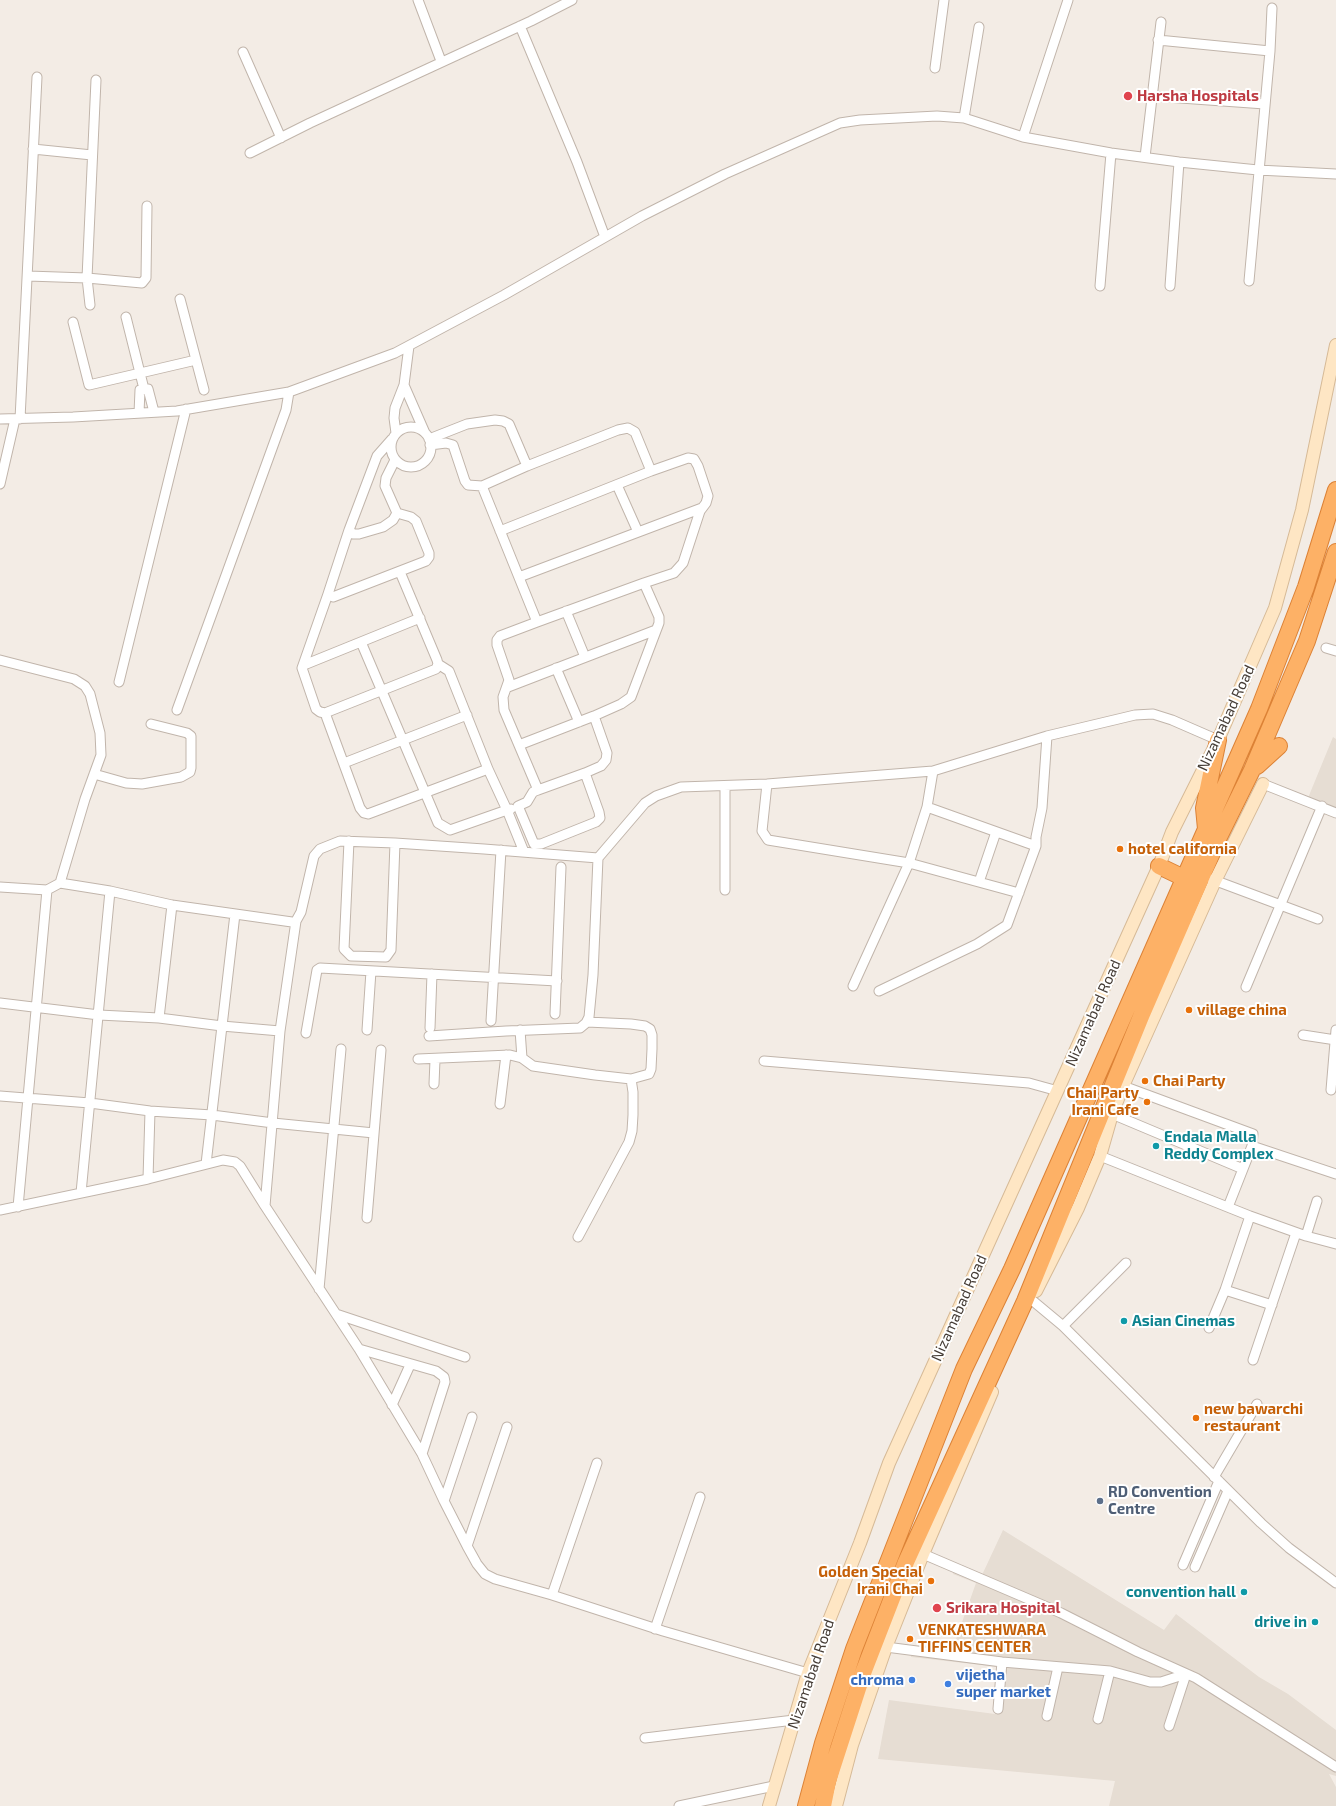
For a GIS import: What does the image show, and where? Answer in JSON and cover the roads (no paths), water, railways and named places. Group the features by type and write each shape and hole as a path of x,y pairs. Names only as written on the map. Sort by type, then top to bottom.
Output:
{"highway":[{"name":"Nizamabad Road","path":"806,1806 823,1743 854,1648 964,1369 1012,1269 1260,709 1306,587 1336,490"},
{"path":"823,1806 828,1781 846,1744 854,1702 906,1562 1029,1299 1142,1014 1209,878 1218,839 1252,770 1307,641 1336,552"},
{"path":"1206,830 1204,808 1218,740"},
{"path":"1252,770 1279,746"},
{"path":"1159,866 1184,878"},
{"path":"838,1696 854,1702"}],"main road":[{"name":"Nizamabad Road","path":"769,1806 808,1673 860,1543 889,1463 1159,866 1172,832 1218,740 1275,608 1302,510 1336,345"},
{"path":"836,1806 846,1744 1029,1299 1078,1208 1100,1156 1112,1114 1123,1086 1209,878 1263,784"}],"street":[{"path":"418,0 441,62"},
{"path":"250,153 572,0"},
{"path":"935,68 944,0"},
{"path":"1023,137 1068,0"},
{"path":"1249,282 1270,51 1272,8"},
{"path":"1145,157 1160,22"},
{"path":"520,26 577,162 605,237"},
{"path":"964,118 979,27"},
{"path":"1158,40 1270,51"},
{"path":"243,52 281,138"},
{"path":"0,484 18,419 28,276 37,78"},
{"path":"90,306 87,278 96,80"},
{"path":"1152,96 1265,104"},
{"path":"0,419 154,412 186,409 289,392 395,354 504,295 642,216 725,174 840,123 860,120 937,116 964,118 1023,137 1111,153 1258,170 1336,174"},
{"path":"34,149 92,155"},
{"path":"1100,286 1111,153"},
{"path":"1170,286 1179,162"},
{"path":"28,276 87,278 142,283 145,281 146,206"},
{"path":"180,300 204,390"},
{"path":"126,318 144,389"},
{"path":"73,322 89,385 196,360"},
{"path":"404,385 428,439 430,452 428,458 417,466 404,466 395,460 391,452 394,436 395,408 404,385 409,346"},
{"path":"139,413 140,390 148,388 154,412"},
{"path":"177,710 286,410 289,392"},
{"path":"119,682 186,409"},
{"path":"428,439 467,424 495,420 503,421 509,424 527,466"},
{"path":"438,664 436,669 325,713 316,709 303,674 304,665 349,530 377,456 401,429 414,427 428,439 452,445 465,481 468,485 482,486 527,466 618,430 628,428 635,432 651,472"},
{"path":"500,531 688,458 694,459 698,466 708,496 706,503 700,511 683,563 674,573 566,611 500,636 497,640 497,645 509,680 508,687 503,697 504,710 538,790"},
{"path":"395,460 386,478 385,486 397,513"},
{"path":"618,485 638,532"},
{"path":"482,486 537,622"},
{"path":"519,577 702,508"},
{"path":"349,530 356,535 383,527 393,520 397,513"},
{"path":"328,594 336,597 426,561 429,557 429,553 416,522 411,517 397,513"},
{"path":"400,572 438,664 449,671 524,852"},
{"path":"519,745 594,716 621,704 631,696 656,630 659,617 644,583"},
{"path":"566,611 585,657"},
{"path":"304,665 420,618"},
{"path":"508,687 656,630"},
{"path":"361,642 383,690 438,824 450,830 518,806 527,802 533,792 601,766 606,760 607,753 594,716"},
{"path":"1326,648 1336,651"},
{"path":"0,660 74,679 85,686 90,694 100,733 101,754 85,799 60,883"},
{"path":"556,668 579,722"},
{"path":"325,713 364,813 368,814 488,768"},
{"path":"432,974 429,1032 580,1028 587,1022 593,975 598,858 645,803 656,796 681,787 767,784 873,777 933,771 1047,736 1135,715 1154,714 1172,720 1218,740"},
{"path":"344,763 404,741 467,715"},
{"path":"94,774 126,783 142,784 181,777 190,772 192,768 191,736 187,733 151,724"},
{"path":"879,991 977,944 1007,925 1036,846 1036,837 1042,808 1047,736"},
{"path":"853,986 909,863 927,807 933,771"},
{"path":"518,806 534,844 541,844 596,822 600,818 599,812 585,773"},
{"path":"767,784 762,831 768,840 909,863 1019,893"},
{"path":"1263,784 1336,812"},
{"path":"725,786 725,890"},
{"path":"1246,988 1279,905 1322,806"},
{"path":"927,807 1036,846"},
{"path":"980,882 996,832"},
{"path":"264,1206 273,1123 280,1031 296,921 301,912 314,856 320,849 340,841 484,844 501,850 598,858"},
{"path":"349,841 344,949 351,956 386,957 391,950 395,843"},
{"path":"491,1021 501,850"},
{"path":"555,1014 561,867"},
{"path":"1209,878 1318,919"},
{"path":"0,887 47,890 60,883 110,891 172,905 292,922 296,921"},
{"path":"18,1207 47,890"},
{"path":"81,1193 110,891"},
{"path":"158,1018 172,905"},
{"path":"206,1164 235,914"},
{"path":"306,1033 318,969 557,981"},
{"path":"367,1030 371,971"},
{"path":"0,1003 99,1015 158,1018 280,1031"},
{"path":"418,1059 435,1060 514,1055 522,1058 533,1066 631,1079 649,1074 651,1069 652,1035 650,1029 645,1026 631,1024 587,1022"},
{"path":"520,1030 522,1058"},
{"path":"1303,1035 1336,1036 1330,1090"},
{"path":"319,1289 341,1049"},
{"path":"367,1218 381,1050"},
{"path":"500,1104 506,1055"},
{"path":"434,1084 435,1060"},
{"path":"764,1061 1029,1083 1058,1091"},
{"path":"578,1237 629,1142 632,1131 633,1115 633,1092 631,1079"},
{"path":"1123,1086 1250,1132 1253,1136 1252,1146 1242,1168 1228,1207"},
{"path":"0,1096 90,1103 150,1111 212,1115 273,1123 374,1133"},
{"path":"148,1179 150,1111"},
{"path":"1112,1114 1242,1168"},
{"path":"1252,1146 1336,1174"},
{"path":"1100,1156 1250,1216 1306,1236 1336,1244"},
{"path":"0,1210 148,1179 223,1160 235,1162 240,1166 264,1206 359,1349 422,1454 466,1546 485,1574 495,1579 552,1595 655,1629 808,1673"},
{"path":"1306,1236 1318,1201"},
{"path":"1209,1328 1225,1290 1250,1216"},
{"path":"1253,1360 1296,1232"},
{"path":"1063,1326 1126,1263"},
{"path":"1225,1290 1272,1305"},
{"path":"1029,1299 1063,1326 1228,1491 1289,1548 1336,1583"},
{"path":"336,1314 465,1357"},
{"path":"359,1349 440,1373 444,1377 445,1382 422,1454"},
{"path":"392,1405 410,1365"},
{"path":"1183,1565 1216,1479 1257,1404"},
{"path":"444,1501 472,1417"},
{"path":"466,1546 507,1427"},
{"path":"552,1595 597,1463"},
{"path":"1196,1567 1228,1491"},
{"path":"655,1629 700,1497"},
{"path":"923,1554 1061,1613 1138,1652 1196,1678 1336,1767"},
{"path":"886,1647 1002,1662 1110,1671 1150,1682 1161,1682 1186,1674"},
{"path":"998,1709 1002,1662"},
{"path":"1048,1716 1058,1667"},
{"path":"1098,1719 1110,1671"},
{"path":"1169,1726 1186,1674"},
{"path":"645,1738 794,1720"},
{"path":"679,1806 774,1786"}],"place":[{"name":"Harsha Hospitals","path":"1128,96"},
{"name":"hotel california","path":"1120,849"},
{"name":"village china","path":"1189,1010"},
{"name":"Chai Party","path":"1145,1081"},
{"name":"Chai Party Irani Cafe","path":"1147,1102"},
{"name":"Endala Malla Reddy Complex","path":"1156,1146"},
{"name":"Asian Cinemas","path":"1124,1321"},
{"name":"new bawarchi restaurant","path":"1196,1418"},
{"name":"RD Convention Centre","path":"1100,1501"},
{"name":"Golden Special Irani Chai","path":"931,1581"},
{"name":"convention hall","path":"1244,1592"},
{"name":"Srikara Hospital","path":"937,1608"},
{"name":"drive in","path":"1315,1622"},
{"name":"VENKATESHWARA TIFFINS CENTER","path":"910,1639"},
{"name":"chroma","path":"912,1680"},
{"name":"vijetha super market","path":"948,1684"}]}
